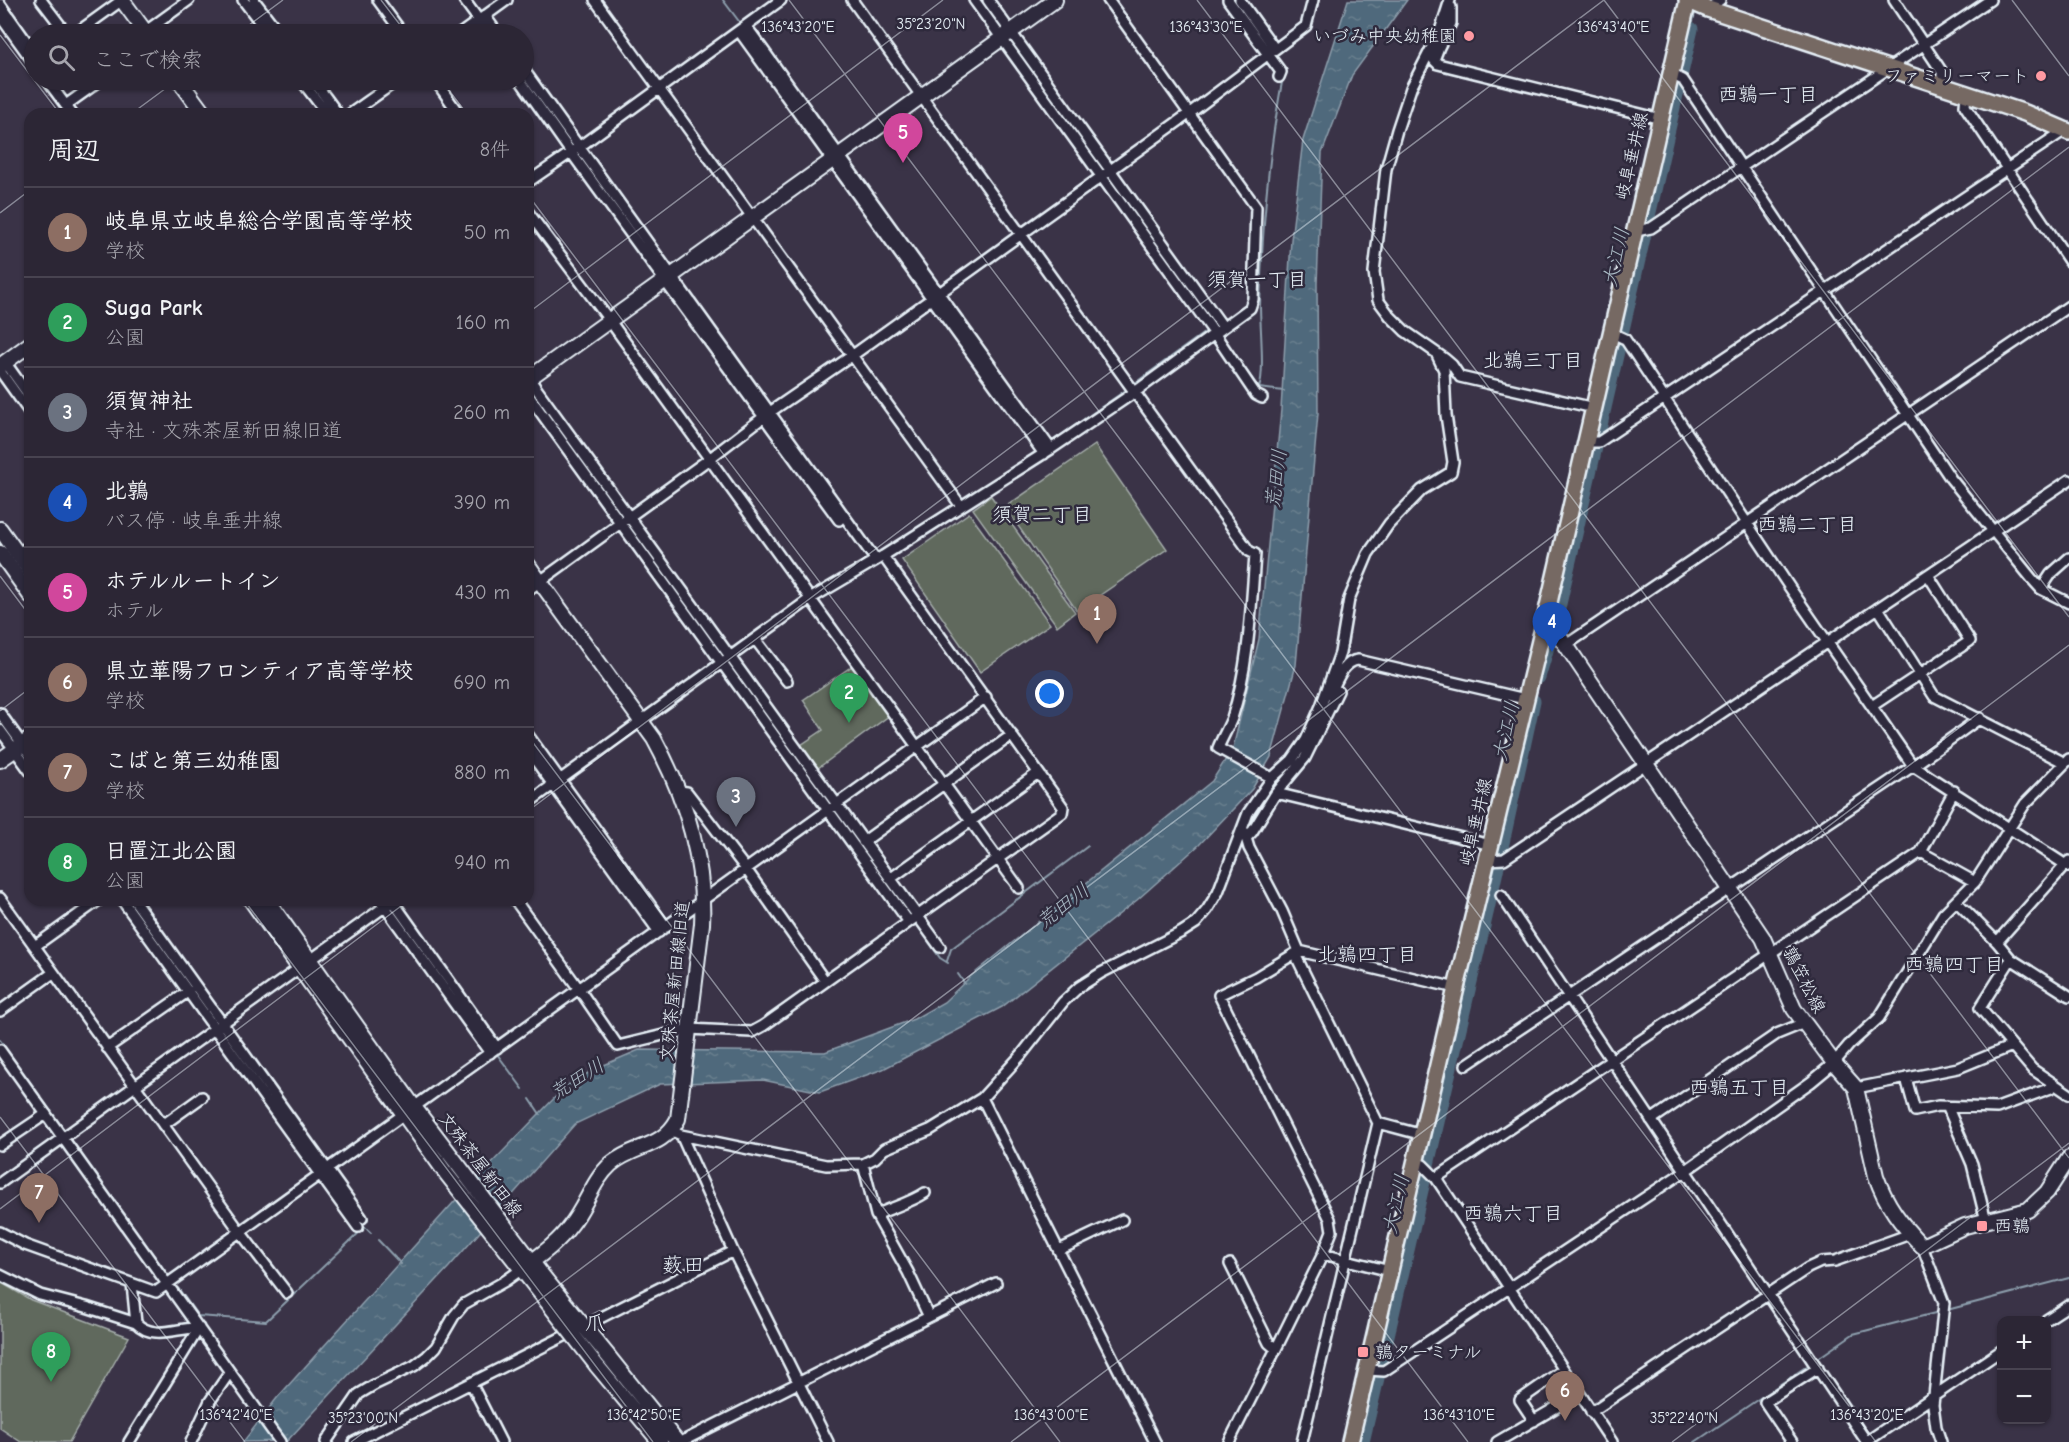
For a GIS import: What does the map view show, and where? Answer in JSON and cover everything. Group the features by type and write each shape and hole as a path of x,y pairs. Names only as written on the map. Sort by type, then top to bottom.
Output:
{"main road":[{"path":"122,0 139,24"},
{"path":"534,374 1055,0"},
{"path":"1687,0 1714,4 1887,68 2025,113 2068,130"},
{"name":"岐阜垂井線","path":"1348,1441 1370,1371 1390,1271 1426,1169 1423,1135 1456,988 1491,855 1526,699 1549,627 1592,442 1594,408 1618,336 1642,230 1661,119 1677,77 1687,0"},
{"path":"186,90 200,108"},
{"path":"2,366 24,349"},
{"path":"0,529 6,559 24,586"},
{"path":"6,559 24,568"},
{"name":"文殊茶屋新田線旧道","path":"534,574 641,722 669,766 679,791 698,859 703,900 702,924 676,1133"},
{"name":"鶉笠松線","path":"1549,627 1566,645 1762,938 1794,1009 1834,1063 1856,1088 1881,1190 1888,1205 1922,1246"},
{"path":"0,760 24,747"},
{"name":"文殊茶屋新田線","path":"256,906 305,964"},
{"name":"文殊茶屋新田線","path":"271,906 305,964 409,1111 493,1224 539,1282 609,1357 679,1442"},
{"path":"526,1266 554,1244 572,1225 598,1179 609,1166 625,1154 676,1133"},
{"path":"1922,1246 1965,1226 2028,1210 2048,1192 2067,1167"},
{"name":"文殊茶屋新田線","path":"539,1282 597,1366 660,1442"}],"street":[{"path":"41,0 59,24"},
{"path":"89,24 122,0"},
{"path":"158,24 189,0"},
{"path":"243,0 261,24"},
{"path":"254,0 272,24"},
{"path":"378,0 396,24"},
{"path":"464,0 488,24"},
{"path":"474,24 507,0"},
{"path":"595,0 961,506"},
{"path":"534,178 781,0"},
{"path":"852,0 1249,551 1255,554 1244,667 1232,719 1218,748 1269,776"},
{"path":"974,0 1006,35 1105,172 1223,327"},
{"path":"988,0 1006,35"},
{"path":"534,799 810,599 1047,451 1135,392 1250,308 1257,207 1108,0"},
{"path":"1228,0 1271,51"},
{"path":"1240,0 1271,51 1281,72 1279,77"},
{"path":"534,586 767,415 1190,113 1306,26 1313,0"},
{"path":"1450,0 1451,23 1434,60 1438,64 1661,119"},
{"path":"1450,0 1440,31 1411,88 1396,130 1386,169 1374,272 1378,300 1405,331 1452,365 1460,377 1594,408"},
{"path":"1894,0 1942,72 1942,86"},
{"path":"1642,230 1743,167 1990,0"},
{"path":"0,4 24,38"},
{"path":"0,16 24,49"},
{"path":"482,18 485,24"},
{"path":"742,28 1047,451"},
{"path":"1677,77 1743,167 1951,479 2012,557 2041,589 2069,603"},
{"path":"534,86 574,149"},
{"path":"56,90 72,108"},
{"path":"60,90 70,108"},
{"path":"68,104 87,90"},
{"path":"309,90 322,108"},
{"path":"320,90 333,108"},
{"path":"358,108 384,90"},
{"path":"442,90 455,108"},
{"path":"519,906 618,1046 688,1033 752,1032 1062,813 1063,807 986,697 876,559 767,415 574,149 528,90"},
{"path":"1966,94 1965,106 2069,261"},
{"path":"1592,442 1665,399 1823,290 2068,130"},
{"path":"1105,172 1256,395 1262,398"},
{"path":"534,220 610,321 1019,888"},
{"path":"1566,645 2069,306"},
{"path":"1618,336 1665,399 1746,523 1913,766 2068,864 1997,942"},
{"path":"676,1133 826,1165 863,1164 875,1158 884,1149 930,1130 982,1098 1022,1054 1062,1002 1079,987 1196,923 1218,892 1248,813 1269,776 1292,760 1306,740 1340,653 1349,599 1368,554 1389,524 1422,490 1451,472 1453,462 1446,415 1444,370 1436,353"},
{"path":"2,366 24,390"},
{"path":"2,366 24,402"},
{"path":"534,387 721,663 863,842 940,947"},
{"path":"534,402 730,657 909,922"},
{"path":"1276,793 1504,859 2069,480"},
{"path":"6,559 24,548"},
{"path":"2041,589 2051,574 2069,558"},
{"path":"1872,706 1970,641 1928,575"},
{"path":"1370,1371 1384,1371 1684,1171 1811,1082 1834,1063 1849,1045 1879,1018 1943,914 1975,882 2025,804 2067,761 1934,696 1878,608"},
{"path":"755,639 787,681"},
{"path":"1321,705 1326,702 1346,666 1358,660 1526,699"},
{"path":"1246,838 1276,793 1305,758 1316,739 1350,663"},
{"path":"0,1232 25,1245 156,1292 986,697"},
{"path":"0,713 24,747"},
{"path":"1466,1065 1913,766 1980,718"},
{"path":"0,730 24,747"},
{"path":"863,842 1012,735"},
{"path":"534,745 557,782 662,929"},
{"path":"534,757 557,782"},
{"path":"890,879 1038,773"},
{"path":"679,791 687,792 746,868 825,981"},
{"path":"1612,1442 1426,1169 1612,1061 1921,852 1954,791"},
{"path":"1258,799 1254,820 1246,838 1249,848 1282,911 1297,953 1378,1123 1302,1442"},
{"path":"1921,852 1975,882"},
{"path":"1502,895 1866,1442 1997,1353"},
{"path":"0,897 134,1086 287,1293"},
{"path":"1956,901 2011,959 2069,996"},
{"path":"35,946 91,906"},
{"path":"126,906 189,991 219,1025"},
{"path":"138,906 219,1025 360,1223"},
{"path":"0,1183 382,906"},
{"path":"393,906 494,1050"},
{"path":"1229,1442 1323,1254 1332,1231 1330,1219 1219,995 1297,953 1456,988"},
{"path":"2011,959 1980,1008 2032,1070 2069,1095"},
{"path":"0,1011 53,973"},
{"path":"107,1048 189,991"},
{"path":"1651,1120 1777,1034 1804,1023"},
{"path":"1856,1088 1958,1068 2012,1046"},
{"path":"0,1050 280,1442"},
{"path":"1905,1078 1915,1111 1938,1106 1997,1108 2055,1085"},
{"path":"163,1125 202,1097"},
{"path":"982,1098 1155,1442"},
{"path":"1947,1106 1972,1164 1986,1221"},
{"path":"0,1145 46,1114"},
{"path":"1378,1123 1423,1135"},
{"path":"676,1133 828,1442"},
{"path":"863,1164 876,1215 908,1272 929,1317"},
{"path":"876,1215 914,1200 925,1193"},
{"path":"1059,1250 1122,1220"},
{"path":"1592,1412 1768,1294 1821,1262 1835,1261 1910,1234"},
{"path":"1922,1246 1944,1309 1933,1405 1941,1442"},
{"path":"354,1442 733,1251"},
{"path":"1323,1254 1390,1271"},
{"path":"1230,1264 1269,1343 1276,1349"},
{"path":"326,1442 359,1394 414,1366 435,1347 464,1304 505,1281 526,1266"},
{"path":"0,1275 40,1295 136,1323 144,1331 160,1333 186,1327 200,1328"},
{"path":"679,1442 996,1283"},
{"path":"132,1284 136,1323"},
{"path":"2051,1317 2069,1305"},
{"path":"129,1442 200,1328"},
{"path":"1792,1442 1765,1402 1818,1368"},
{"path":"1534,1421 1520,1400 1563,1370"},
{"path":"191,1442 210,1401 232,1375"},
{"path":"471,1383 501,1442"},
{"path":"1497,1442 1579,1394"}],"shaded area":[{"path":"1095,445 1167,549 1077,611 1005,507"},
{"path":"991,496 1075,612 1057,626 973,509"},
{"path":"969,513 1050,624 980,672 902,560"},
{"path":"855,664 890,715 814,771 798,747 823,730 803,700"},
{"path":"0,1282 31,1300 129,1337 69,1442 21,1442 0,1428"}],"water":[{"name":"荒田川","path":"1348,0 1407,0 1352,75 1322,153 1317,284 1318,413 1296,665 1271,757 1252,789 1199,845 1137,900 1002,1007 883,1069 820,1092 763,1080 660,1084 575,1124 449,1267 287,1441 243,1442 277,1398 454,1202 566,1086 597,1068 639,1050 825,1052 914,1019 944,1002 970,977 1212,781 1233,748 1259,639 1281,410 1291,240 1303,140"}],"waterway":[{"path":"471,0 479,10"},
{"path":"723,0 741,24"},
{"path":"980,0 999,26"},
{"path":"1234,0 1264,41"},
{"path":"1691,29 1696,9"},
{"name":"大江川","path":"1538,677 1556,617 1691,29"},
{"path":"1010,42 1100,166"},
{"path":"1259,388 1262,372 1260,306 1264,220 1273,134 1283,77"},
{"path":"314,90 317,94"},
{"path":"1109,179 1154,242"},
{"path":"1135,383 1208,330"},
{"path":"1223,338 1259,388 1284,391"},
{"path":"1051,442 1126,390"},
{"path":"534,395 621,516"},
{"path":"626,522 723,656"},
{"path":"728,664 740,681"},
{"name":"大江川","path":"1362,1442 1495,875 1533,701"},
{"path":"0,721 13,739"},
{"path":"775,729 829,804"},
{"path":"834,810 890,889"},
{"path":"947,961 951,949 1088,846"},
{"path":"392,909 421,948"},
{"path":"914,921 940,958 948,963"},
{"path":"592,974 651,931"},
{"path":"958,974 965,984"},
{"path":"588,993 621,1041"},
{"path":"0,1040 62,1127"},
{"path":"497,1054 523,1089"},
{"path":"530,1099 540,1114"},
{"path":"73,1142 168,1275"},
{"path":"358,1220 371,1233"},
{"path":"178,1288 198,1316 266,1321 365,1227"},
{"path":"378,1240 401,1264"},
{"path":"1947,1310 2069,1278"},
{"path":"1814,1361 1853,1334 1939,1312"},
{"path":"1695,1442 1810,1364"}],"place":[{"name":"いづみ中央幼稚園","path":"1469,36"},
{"name":"ファミリーマート","path":"2041,76"},
{"name":"ホテルルートイン","path":"903,163"},
{"name":"岐阜県立岐阜総合学園高等学校","path":"1097,644"},
{"name":"北鶉","path":"1552,652"},
{"name":"Suga Park","path":"849,723"},
{"name":"須賀神社","path":"736,827"},
{"name":"こばと第三幼稚園","path":"39,1223"},
{"name":"西鶉","path":"1982,1226"},
{"name":"鶉ターミナル","path":"1363,1352"},
{"name":"日置江北公園","path":"51,1382"},
{"name":"県立華陽フロンティア高等学校","path":"1565,1421"}],"district":[{"name":"西鶉一丁目","path":"1768,94"},
{"name":"須賀一丁目","path":"1257,279"},
{"name":"北鶉三丁目","path":"1533,360"},
{"name":"須賀二丁目","path":"1042,514"},
{"name":"西鶉二丁目","path":"1807,524"},
{"name":"北鶉四丁目","path":"1367,954"},
{"name":"西鶉四丁目","path":"1954,964"},
{"name":"西鶉五丁目","path":"1739,1087"},
{"name":"西鶉六丁目","path":"1513,1213"},
{"name":"薮田","path":"683,1265"},
{"name":"爪","path":"595,1323"}]}
